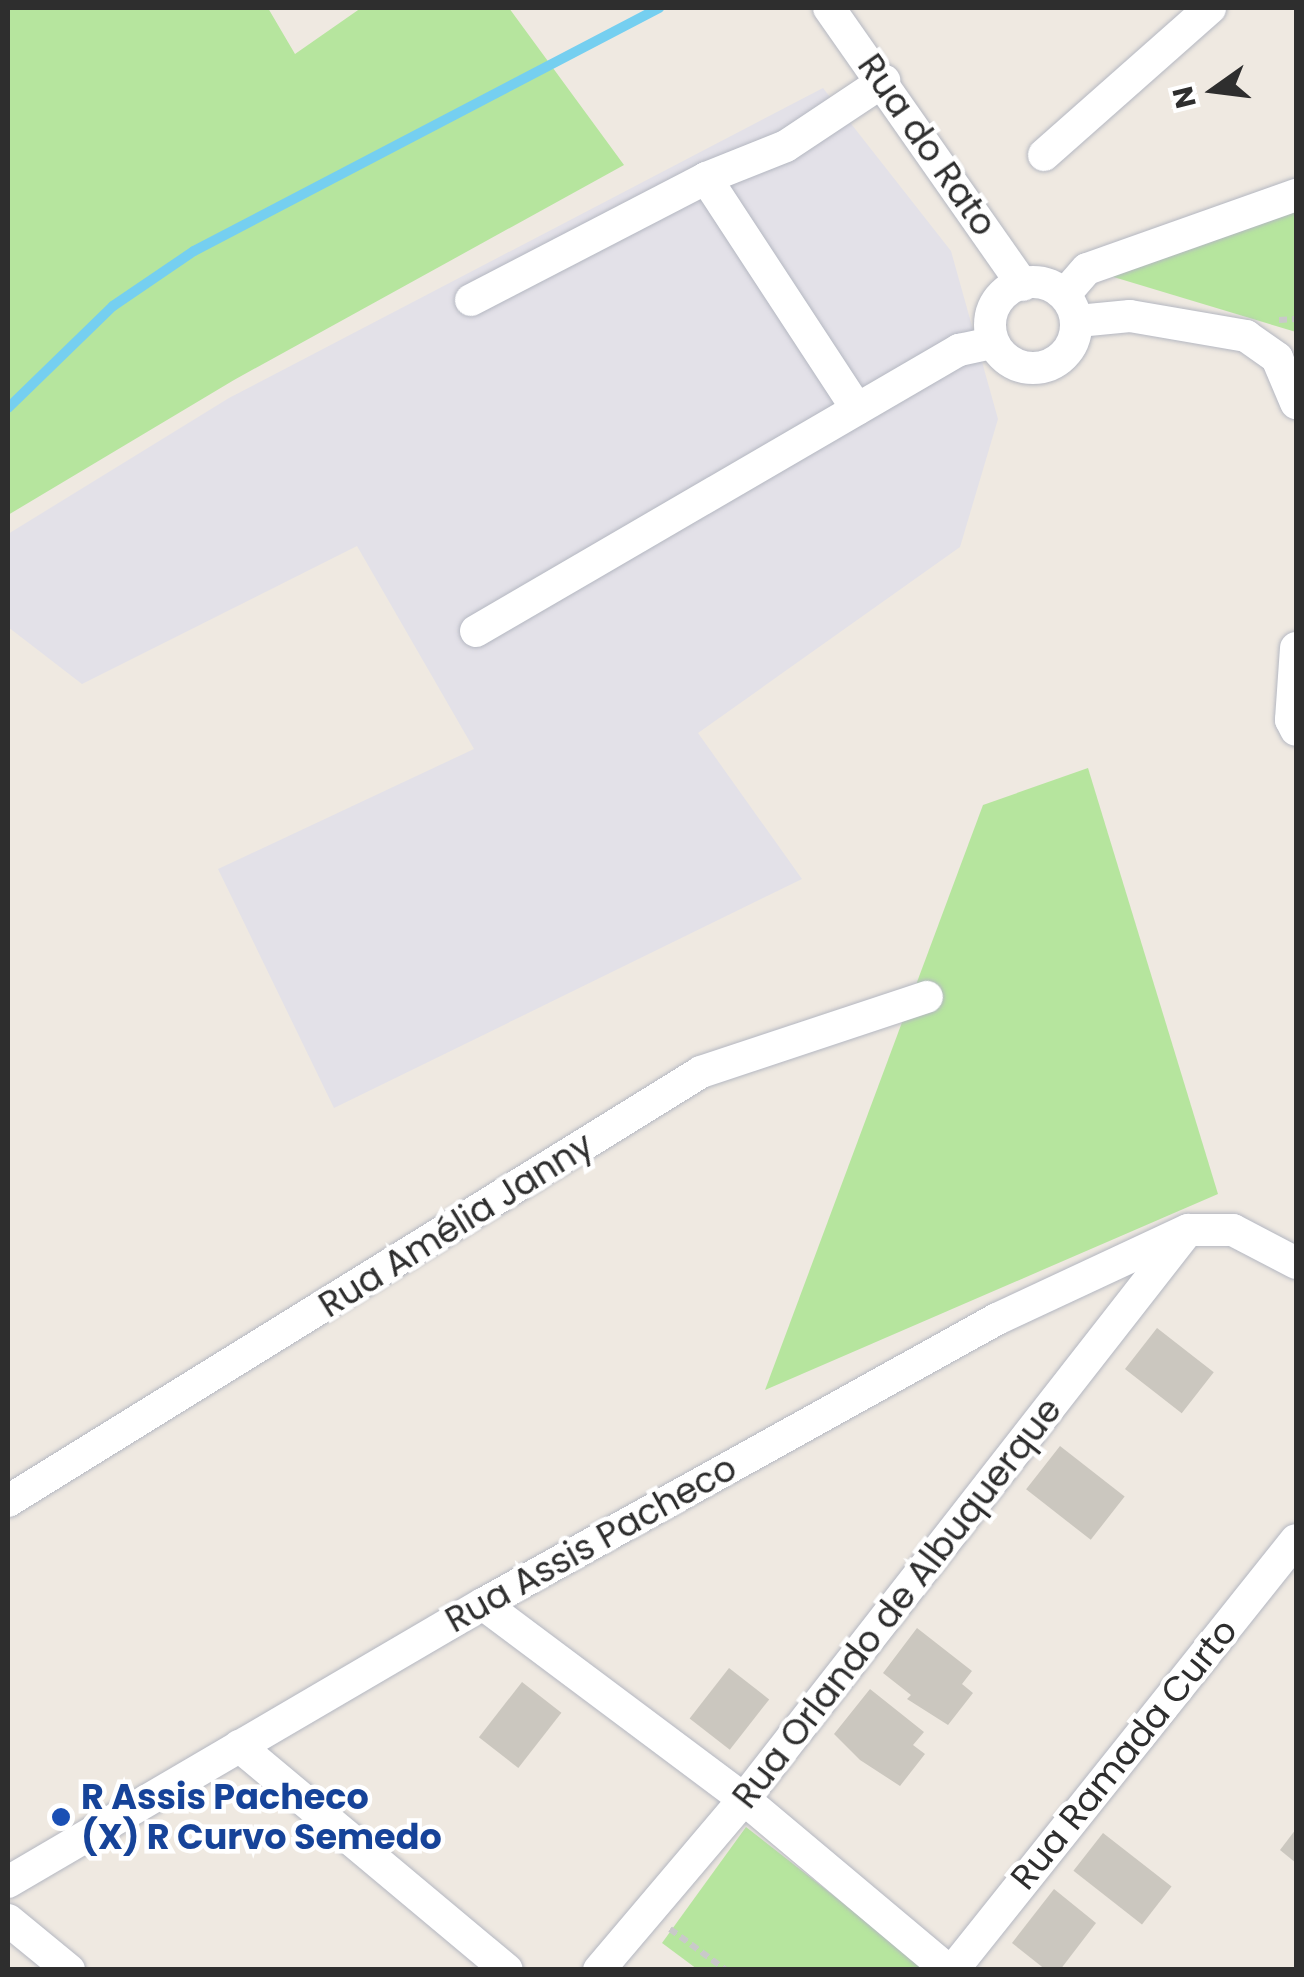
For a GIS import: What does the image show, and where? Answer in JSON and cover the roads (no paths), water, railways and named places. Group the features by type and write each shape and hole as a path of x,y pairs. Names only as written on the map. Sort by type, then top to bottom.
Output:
{"street":[{"name":"Rua do Rato","path":"828,8 884,81 1023,285"},
{"path":"1044,155 1210,8"},
{"path":"471,300 706,178 786,146 884,81"},
{"path":"706,178 857,409"},
{"path":"1296,195 1087,269 1071,308 1068,352 1044,368 1014,365 991,343 990,313 1008,288 1037,281 1071,308 1246,336 1277,358 1296,403"},
{"path":"476,631 959,350 991,343"},
{"path":"1296,648 1290,720 1296,730"},
{"name":"Rua Amélia Janny","path":"8,1501 701,1072 927,997"},
{"path":"1188,1230 1233,1230 1296,1263"},
{"name":"Rua Assis Pacheco","path":"8,1882 483,1604 997,1319 1188,1230"},
{"name":"Rua Orlando de Albuquerque","path":"599,1970 744,1799 1188,1230"},
{"name":"Rua Ramada Curto","path":"950,1970 1296,1540"},
{"path":"483,1604 744,1799 950,1970"},
{"path":"239,1746 507,1970"},
{"path":"8,1920 68,1970"}],"waterway":[{"path":"8,408 113,306 194,251 659,8"}],"place":[{"name":"R Assis Pacheco (X) R Curvo Semedo","path":"61,1817"}]}
